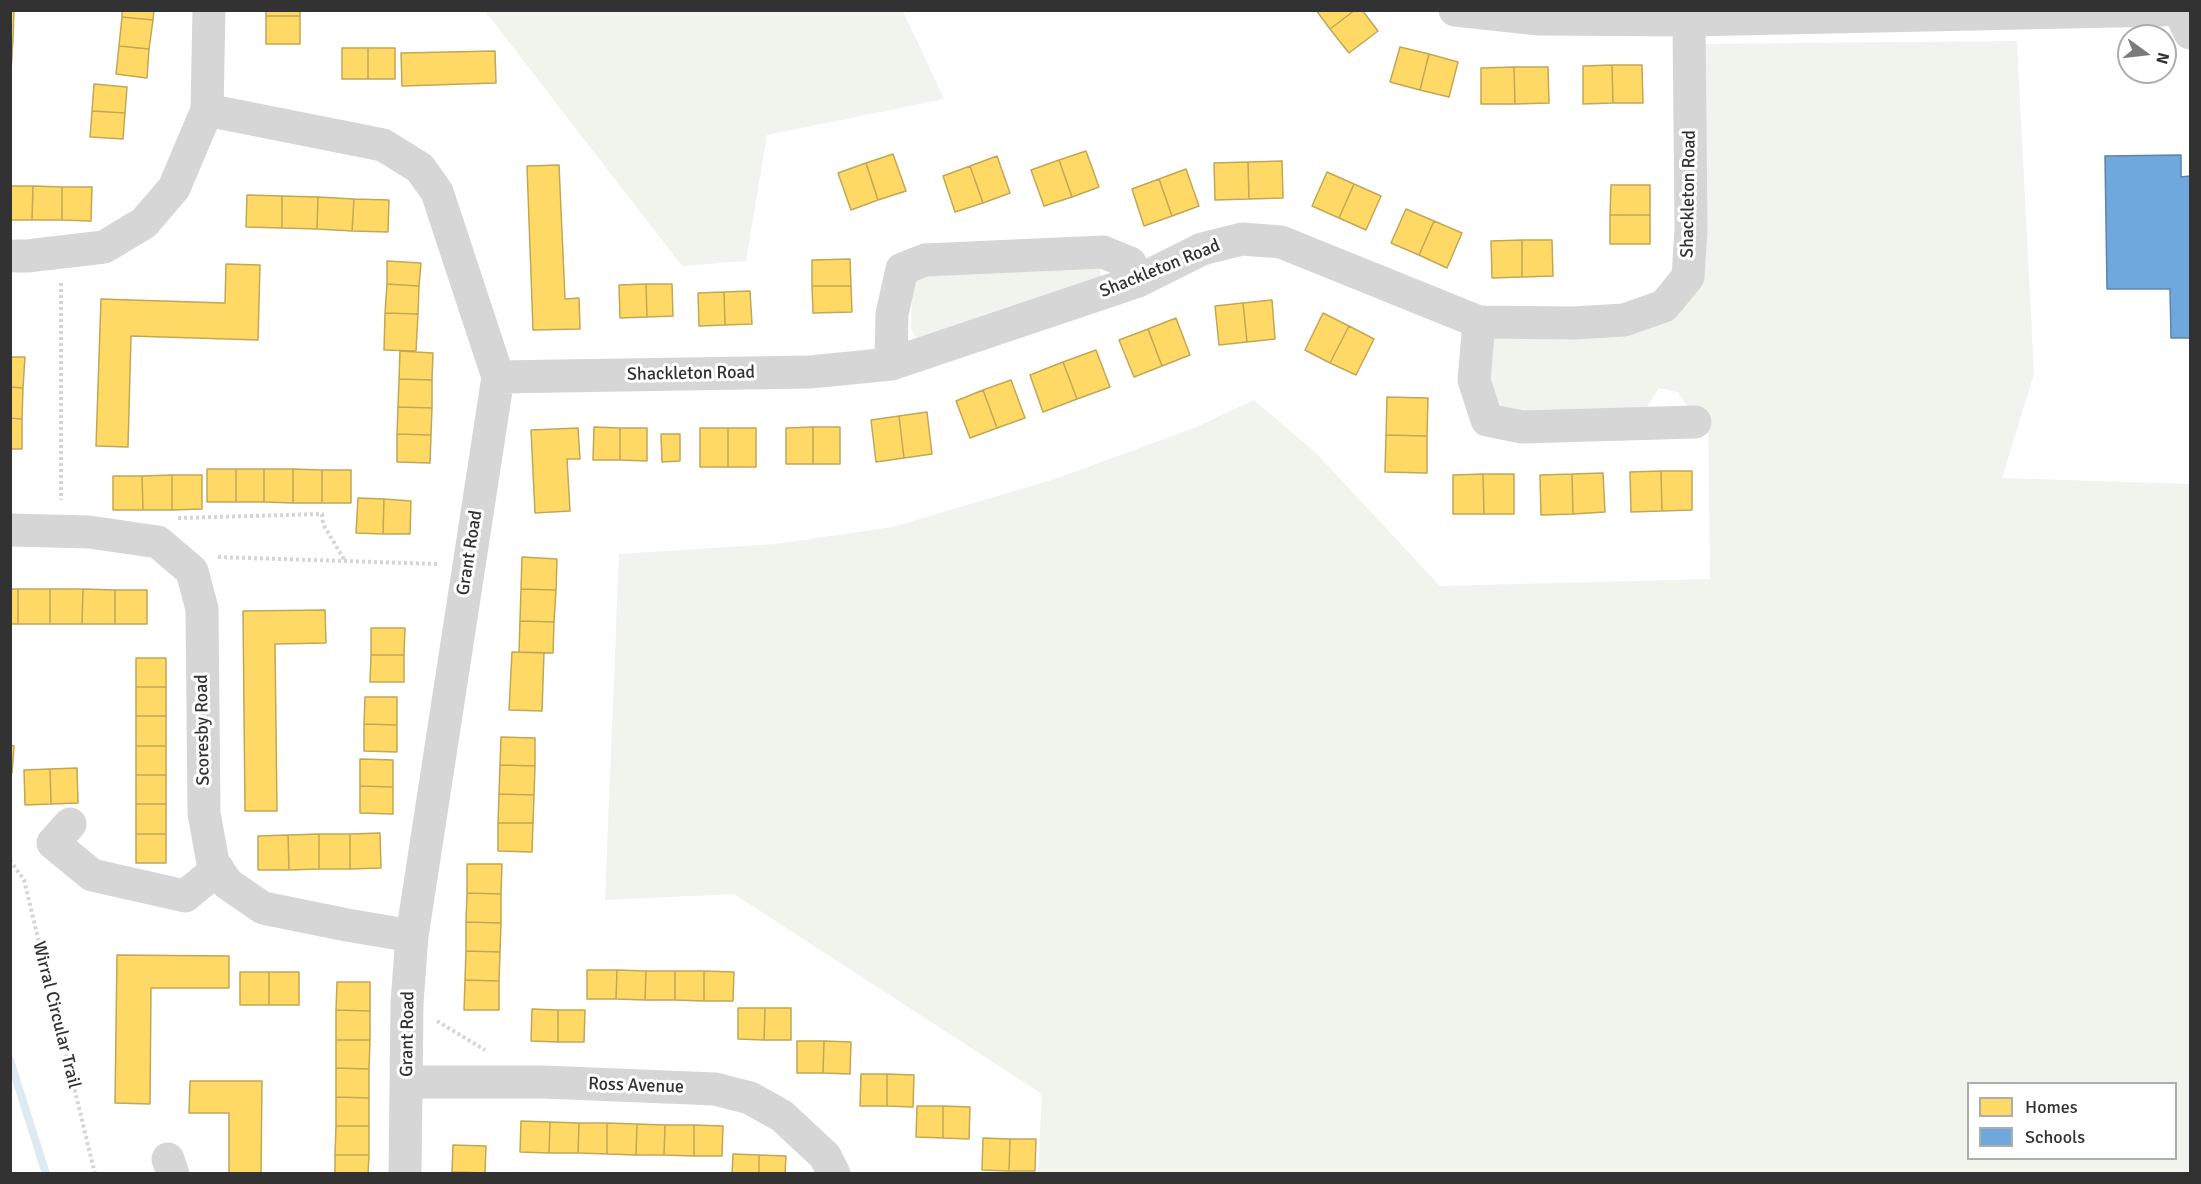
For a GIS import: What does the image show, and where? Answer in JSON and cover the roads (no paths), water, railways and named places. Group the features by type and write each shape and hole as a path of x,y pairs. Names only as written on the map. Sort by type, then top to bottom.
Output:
{"street":[{"path":"10,256 104,247 144,223 174,188 207,110 209,10"},
{"path":"1455,10 1539,19 1689,20 1794,14 2164,10"},
{"path":"2179,10 2190,33"},
{"name":"Shackleton Road","path":"498,377 810,372 891,364 1138,280 1202,249 1242,239 1281,242 1479,322 1573,323 1624,320 1664,306 1688,277 1691,230 1689,20"},
{"name":"Grant Road","path":"207,110 383,145 420,168 437,192 498,377 412,936 407,1003 405,1173"},
{"path":"891,364 892,314 902,269 925,260 1103,252 1130,263 1138,280"},
{"path":"1479,322 1474,380 1487,420 1522,427 1695,422"},
{"name":"Scoresby Road","path":"10,530 90,532 158,542 192,571 202,609 204,813 213,862 228,884 263,908 412,936"},
{"path":"70,824 53,843 92,875 185,896 218,869"},
{"name":"Ross Avenue","path":"406,1082 543,1082 715,1089 750,1098 782,1116 825,1156 834,1173"}],"waterway":[{"path":"10,1060 46,1174"}]}
